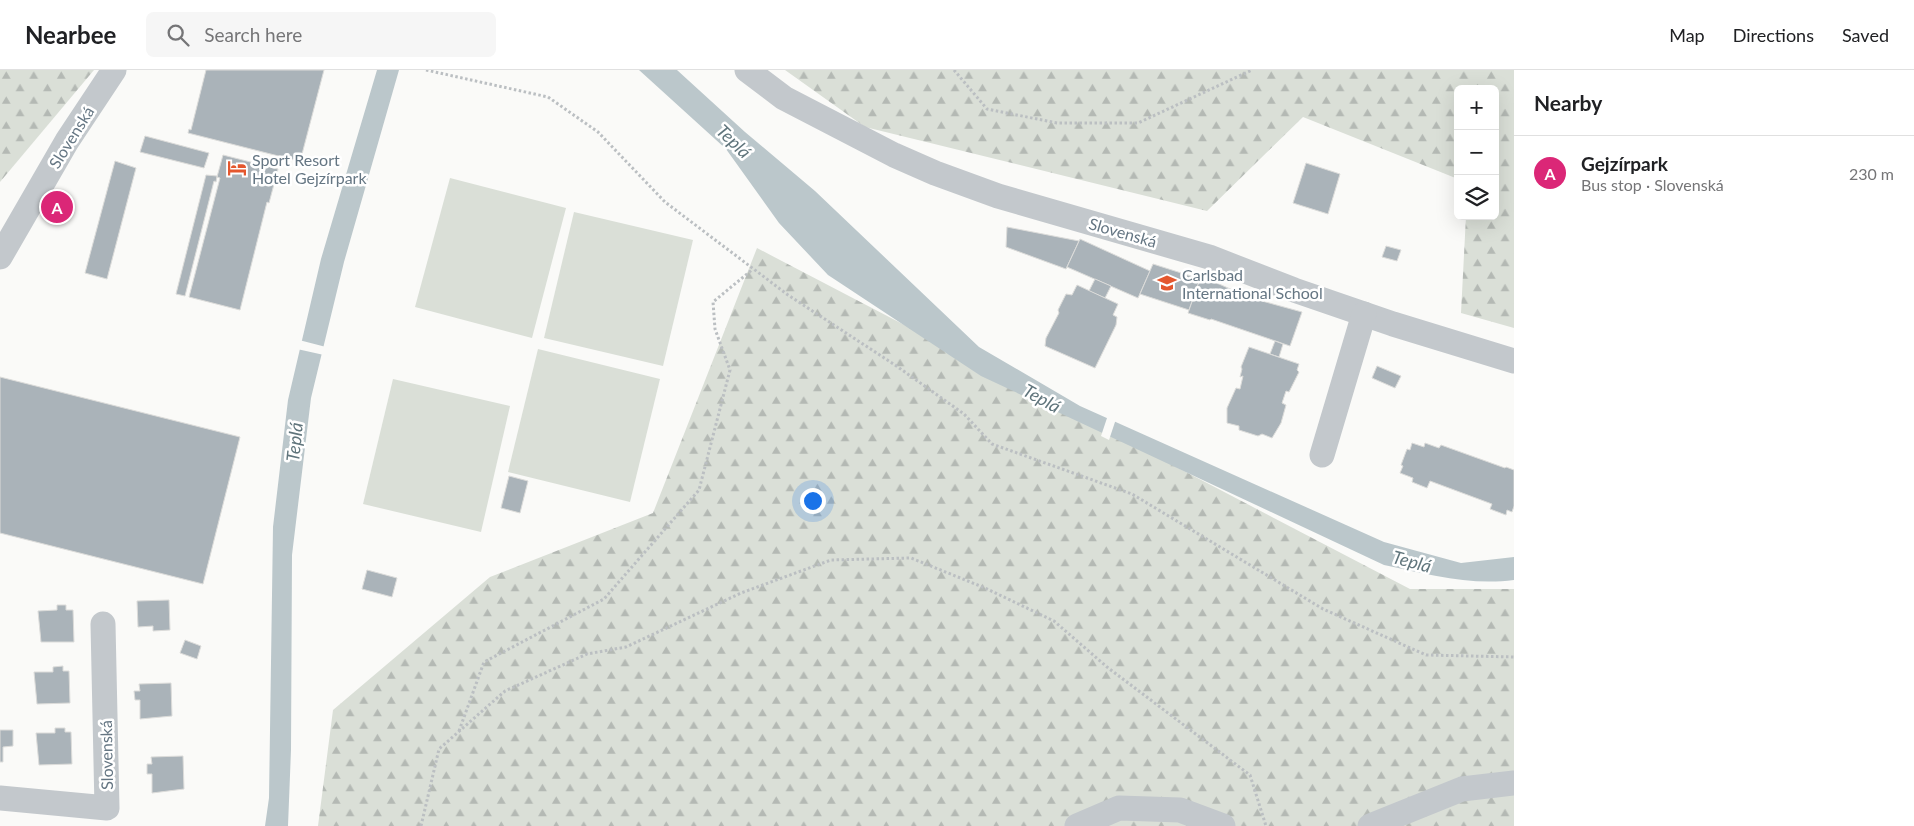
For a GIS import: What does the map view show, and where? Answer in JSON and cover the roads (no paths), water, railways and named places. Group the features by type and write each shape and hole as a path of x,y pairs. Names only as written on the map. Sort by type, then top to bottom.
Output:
{"street":[{"name":"Slovenská","path":"0,257 67,141 114,70"},
{"name":"Slovenská","path":"747,70 784,98 894,155 998,196 1209,257 1294,290 1364,314 1514,360"},
{"path":"1322,455 1364,314"},
{"name":"Slovenská","path":"0,798 107,808 103,624"},
{"path":"1370,826 1462,790 1514,783"},
{"path":"1077,826 1120,808 1180,810 1223,826"}],"water":[{"name":"Teplá","path":"377,70 399,70 344,262 311,398 292,555 291,750 288,826 265,826 269,798 273,527 288,400 321,259"},
{"name":"Teplá","path":"639,70 677,70 745,132 815,191 979,347 1080,406 1384,542 1461,563 1514,557 1514,580 1465,580 1384,565 981,376 828,275 779,223 726,149"}],"place":[{"name":"Sport Resort Hotel Gejzírpark","path":"237,168"},
{"name":"Gejzírpark","path":"57,207"},
{"name":"Carlsbad International School","path":"1167,283"}]}
